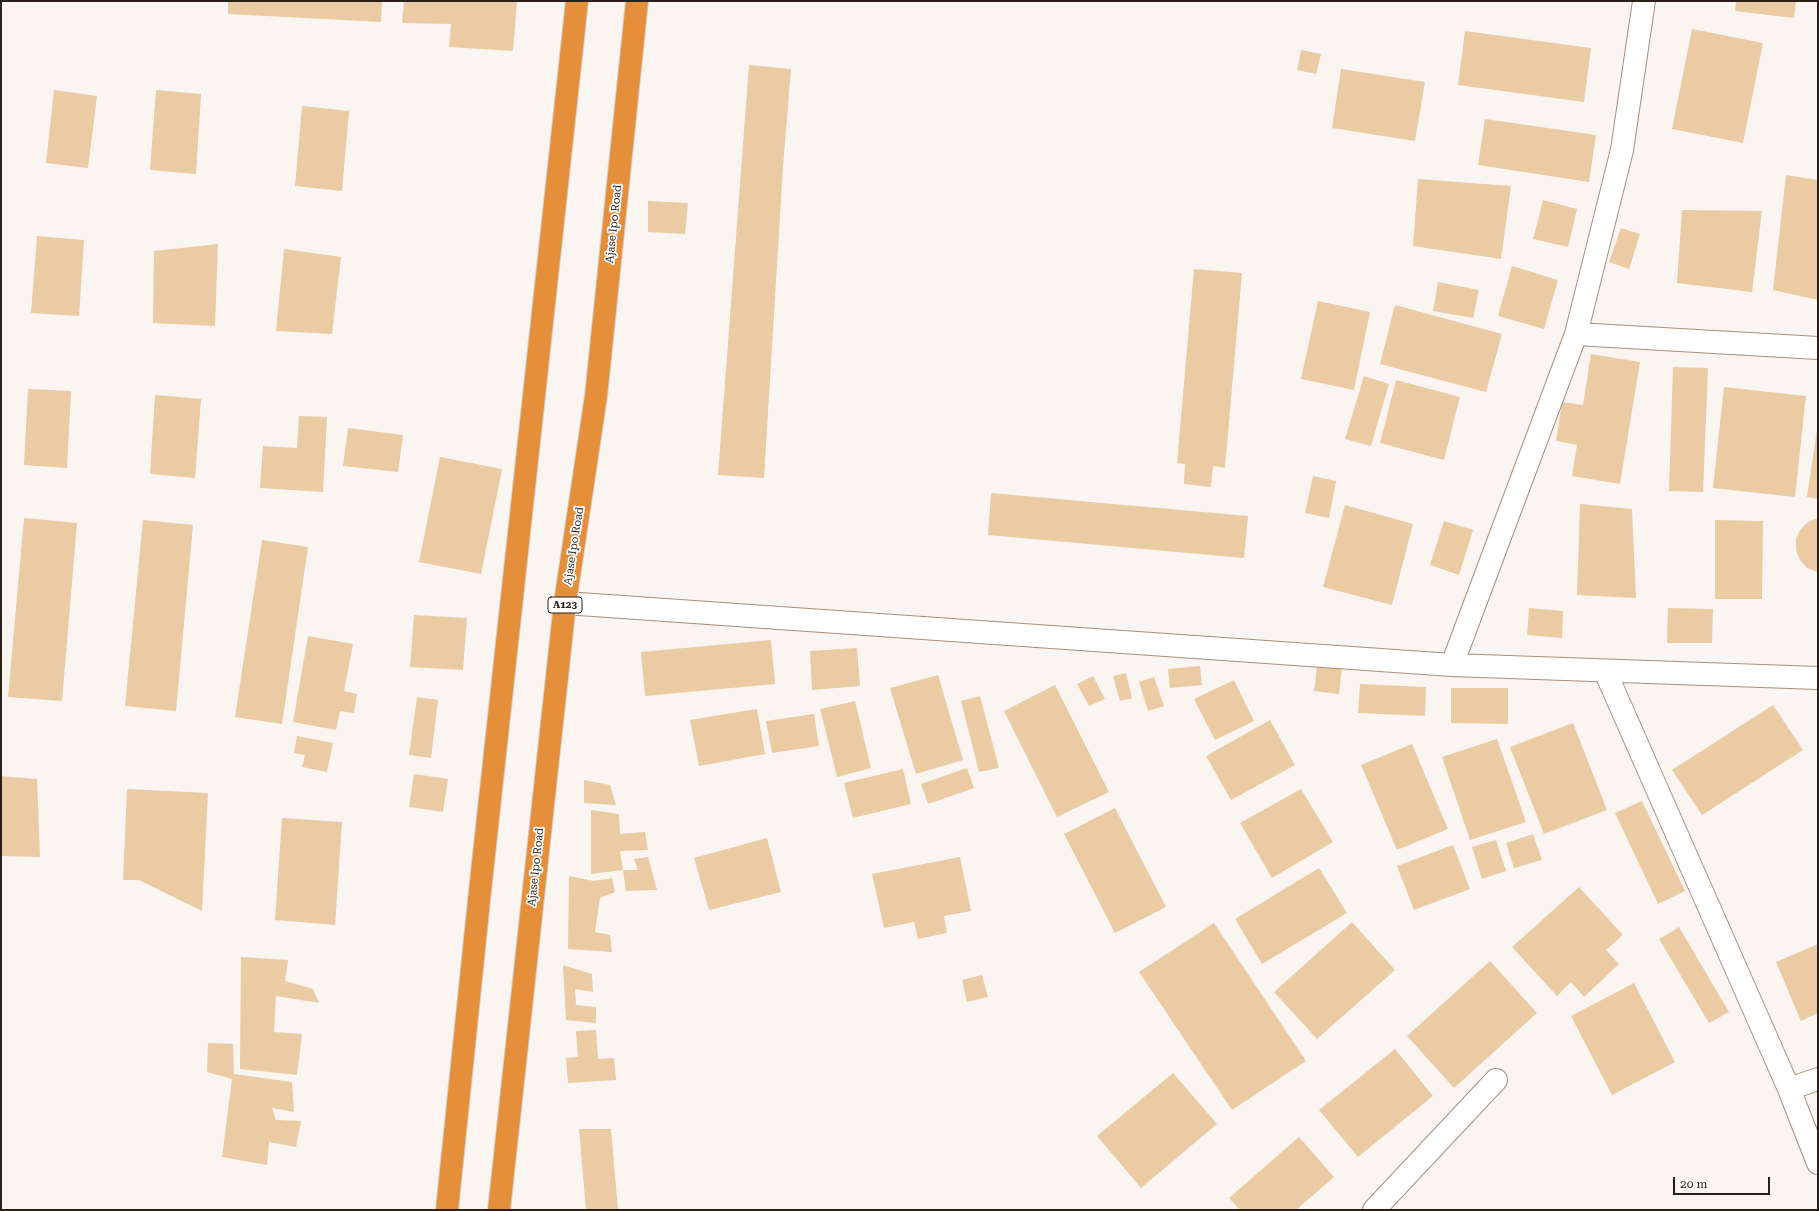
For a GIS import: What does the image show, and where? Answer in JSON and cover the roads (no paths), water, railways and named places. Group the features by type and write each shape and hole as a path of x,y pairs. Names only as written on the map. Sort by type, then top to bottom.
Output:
{"highway":[{"path":"447,1210 480,891 577,1"},
{"name":"Ajase Ipo Road","path":"499,1210 565,603 596,396 638,1"}],"street":[{"path":"1452,665 1576,334 1622,150 1644,1"},
{"path":"1576,334 1818,348"},
{"path":"565,603 1452,665 1818,678"},
{"path":"1605,671 1789,1089 1818,1163"},
{"path":"1789,1089 1818,1079"},
{"path":"1374,1210 1496,1080"}]}
